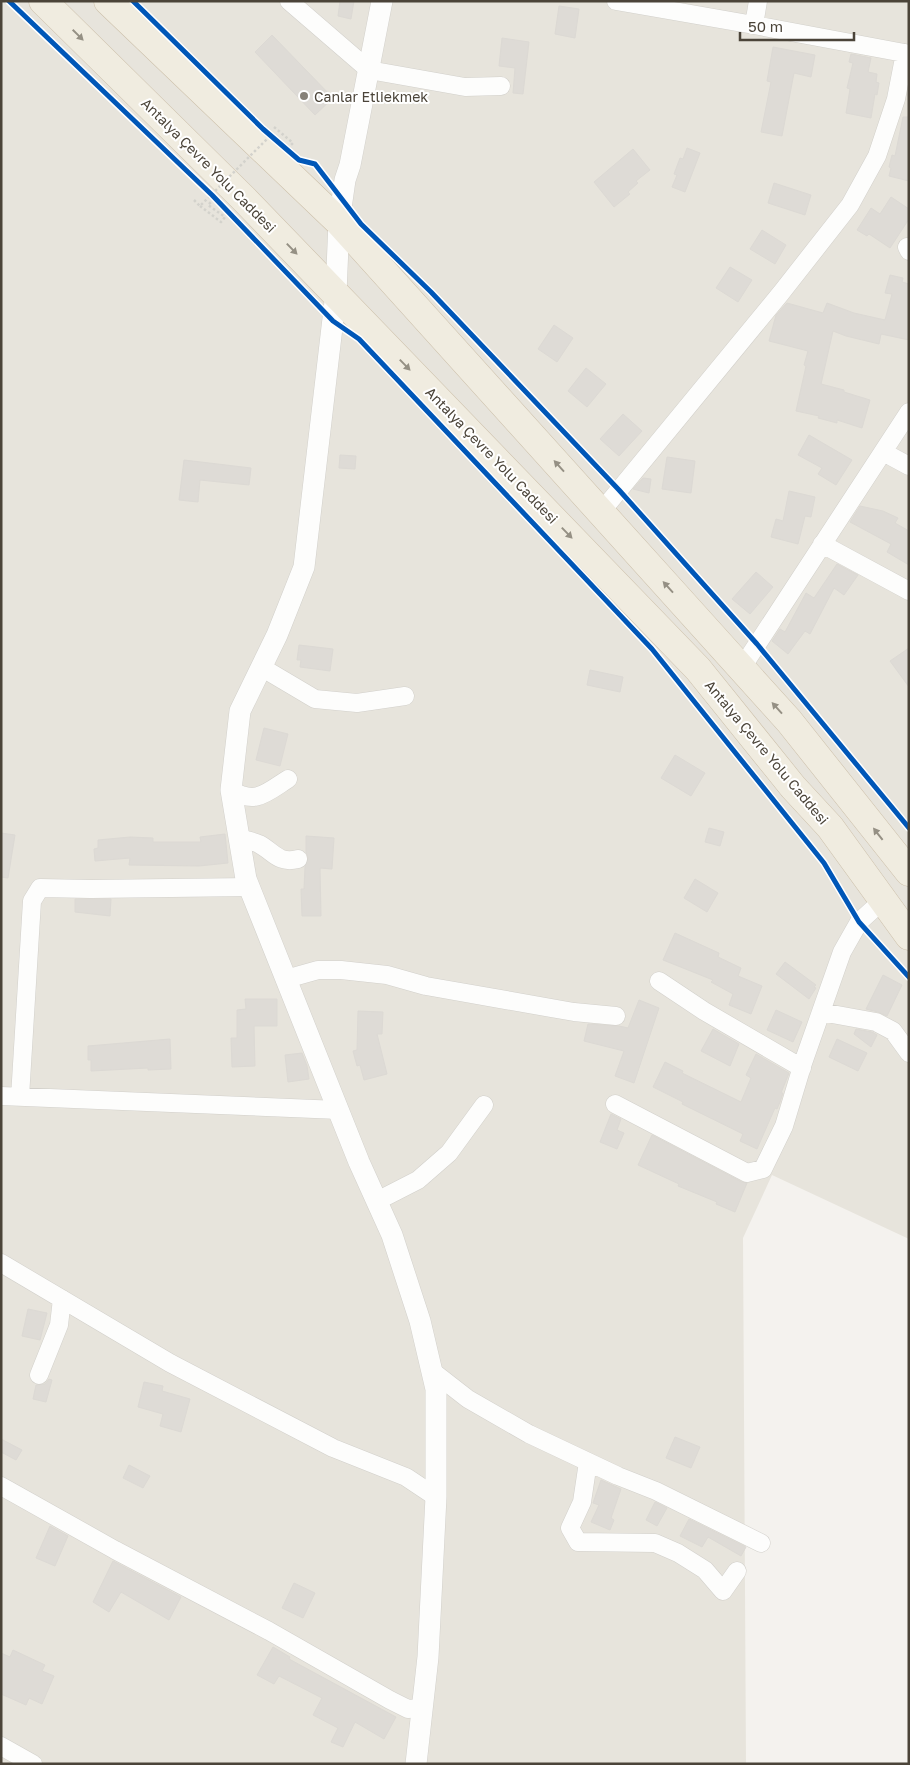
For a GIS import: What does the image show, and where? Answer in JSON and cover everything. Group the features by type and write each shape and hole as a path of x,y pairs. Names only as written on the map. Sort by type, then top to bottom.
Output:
{"highway":[{"name":"Antalya Çevre Yolu Caddesi","path":"43,1 237,192 698,669 793,787 830,827 909,936"},
{"path":"108,1 338,222 789,722 909,872"}],"street":[{"path":"290,1 369,70 466,87 501,86"},
{"path":"382,1 338,222 336,294 304,567 277,635 240,711 231,790 246,879 339,1110 392,1235 420,1321 436,1389 436,1497 428,1657 416,1764"},
{"path":"601,512 850,205 877,156 896,99 907,54 616,1"},
{"path":"754,25 758,1"},
{"path":"741,669 909,412"},
{"path":"883,452 909,466"},
{"path":"822,544 909,591"},
{"path":"261,667 315,699 357,702 405,696"},
{"path":"231,790 243,797 260,797 288,779"},
{"path":"239,838 258,843 283,860 298,859"},
{"path":"20,1097 32,900 40,888 250,887"},
{"path":"614,1104 747,1173 763,1170 784,1126 821,1012 846,944 859,922 882,901"},
{"path":"286,979 318,970 341,970 387,975 426,986 574,1012 616,1016"},
{"path":"659,981 704,1011 802,1068"},
{"path":"821,1012 876,1022 893,1031 909,1053"},
{"path":"1,1096 339,1110"},
{"path":"377,1201 418,1180 449,1153 484,1105"},
{"path":"1,1263 170,1363 333,1448 406,1477 436,1497"},
{"path":"39,1376 59,1325 62,1299"},
{"path":"432,1372 468,1399 529,1434 656,1491 761,1543"},
{"path":"588,1462 582,1502 570,1528 578,1542 655,1543 678,1553 705,1570 723,1591 737,1570"},
{"path":"1,1486 115,1550 269,1631 390,1700 408,1709 422,1708"},
{"path":"1,1746 32,1764"}],"path":[{"path":"266,129 277,142"},
{"path":"200,206 272,134 266,129"},
{"path":"285,148 292,154"},
{"path":"205,188 222,205"},
{"path":"194,200 220,222 225,217 208,205 215,198"}],"shaded area":[{"path":"1,1 909,1 909,1239 772,1175 743,1238 746,1764 1,1764"}],"building":[{"path":"340,1 354,1 351,19 338,16"},
{"path":"559,6 579,9 575,38 555,34"},
{"path":"272,35 333,98 315,115 255,52"},
{"path":"502,38 529,42 523,94 513,93 515,68 499,66"},
{"path":"773,47 815,55 811,77 794,73 782,136 761,132 771,82 767,81"},
{"path":"851,54 871,58 868,72 877,74 876,82 879,83 871,118 846,113 850,89 847,88 853,63 849,62"},
{"path":"903,117 909,117 909,181 889,176 891,168 889,167 892,155 895,156"},
{"path":"687,148 700,153 685,192 672,187 677,175 674,174 680,158 683,159"},
{"path":"633,149 650,170 636,181 638,183 628,192 630,194 614,207 594,182"},
{"path":"774,183 811,195 805,215 768,203"},
{"path":"891,197 909,209 909,219 890,248 869,234 867,236 857,230 871,208 880,214"},
{"path":"762,230 786,245 775,264 750,249"},
{"path":"730,267 752,280 738,302 716,288"},
{"path":"890,275 903,278 902,282 909,284 909,340 881,334 879,344 833,331 821,384 870,400 862,428 837,420 837,423 818,418 819,416 796,411 808,351 769,341 776,315 787,303 823,313 827,303 854,313 885,320 892,294 885,293"},
{"path":"554,325 573,338 557,362 538,349"},
{"path":"586,368 606,384 587,407 568,391"},
{"path":"623,414 642,431 619,456 600,439"},
{"path":"809,435 852,460 836,485 818,474 822,468 798,455"},
{"path":"340,455 356,456 355,469 339,468"},
{"path":"667,457 695,461 691,493 662,489"},
{"path":"184,460 251,468 249,485 200,480 198,502 179,500"},
{"path":"643,478 651,479 649,493 633,489"},
{"path":"789,491 815,497 811,517 805,516 798,544 771,537 776,519 783,521"},
{"path":"860,506 883,511 898,518 895,523 909,531 909,565 887,552 891,544 850,522"},
{"path":"837,564 858,575 844,595 834,588 810,634 805,631 788,654 772,641 780,629 785,632 806,593 814,598"},
{"path":"756,572 773,587 750,614 732,599"},
{"path":"299,645 333,649 330,671 300,667 301,660 297,660"},
{"path":"909,648 909,687 890,661"},
{"path":"590,670 623,677 620,692 587,685"},
{"path":"264,728 288,734 280,766 256,760"},
{"path":"675,755 705,773 691,796 661,778"},
{"path":"709,828 724,832 720,846 705,842"},
{"path":"1,833 15,835 8,878 1,877"},
{"path":"225,834 228,863 199,866 129,865 130,858 95,861 94,849 98,848 98,840 130,837 153,838 153,842 201,842 200,837"},
{"path":"306,836 334,838 332,869 320,868 321,916 302,916 301,889 304,889 305,867 308,858"},
{"path":"695,879 718,893 707,912 684,898"},
{"path":"75,899 111,899 110,916 75,912"},
{"path":"675,933 719,953 718,957 741,968 738,976 762,986 751,1014 729,1005 733,994 711,982 713,980 663,960"},
{"path":"785,962 816,985 809,999 776,974"},
{"path":"883,975 902,985 887,1016 866,1009"},
{"path":"245,999 277,999 277,1026 254,1026 255,1066 232,1067 231,1038 237,1038 237,1010 246,1009"},
{"path":"639,1000 659,1008 634,1083 615,1076 624,1051 584,1041 588,1024 628,1028"},
{"path":"776,1010 802,1022 793,1042 767,1030"},
{"path":"358,1011 383,1012 382,1034 377,1034 387,1074 364,1080 360,1065 357,1066 353,1051 357,1050"},
{"path":"713,1029 739,1044 730,1066 701,1051"},
{"path":"856,1029 872,1032 877,1035 871,1047 854,1034"},
{"path":"170,1039 171,1069 148,1070 148,1068 91,1071 91,1060 88,1060 88,1046"},
{"path":"837,1039 867,1053 858,1071 829,1057"},
{"path":"302,1053 309,1079 288,1082 285,1055"},
{"path":"756,1054 789,1073 781,1093 783,1093 780,1102 777,1109 775,1108 757,1149 740,1141 743,1134 682,1104 683,1102 653,1087 665,1062 683,1071 682,1073 741,1102 751,1078 746,1075"},
{"path":"611,1114 621,1119 617,1130 624,1133 617,1149 600,1142"},
{"path":"652,1135 747,1183 735,1212 638,1165"},
{"path":"28,1309 47,1313 40,1340 22,1336"},
{"path":"49,1379 52,1380 46,1402 33,1399 36,1385 45,1384"},
{"path":"144,1382 163,1386 162,1391 190,1399 181,1432 160,1426 163,1414 138,1407"},
{"path":"675,1437 700,1447 691,1468 666,1458"},
{"path":"1,1439 22,1450 16,1460 1,1452"},
{"path":"129,1465 150,1476 143,1488 123,1478"},
{"path":"601,1480 621,1489 611,1518 614,1520 610,1530 591,1522 599,1505 593,1503"},
{"path":"655,1502 667,1508 657,1526 646,1520"},
{"path":"689,1519 746,1547 741,1556 708,1537 702,1547 680,1536"},
{"path":"50,1526 68,1536 55,1566 36,1558"},
{"path":"113,1561 181,1597 169,1620 121,1592 109,1612 93,1602"},
{"path":"294,1583 315,1593 303,1618 282,1608"},
{"path":"273,1647 290,1657 289,1659 396,1717 384,1739 355,1722 343,1747 331,1742 338,1728 313,1715 322,1698 279,1676 274,1684 257,1675"},
{"path":"13,1650 45,1665 42,1671 54,1676 42,1704 29,1698 26,1705 1,1694 1,1653 10,1657"}],"cycle path":[{"path":"9,1 212,195 333,321 359,339 652,649 824,863 859,922 909,977"},
{"path":"133,1 263,129 299,160 315,164 361,224 431,292 619,490 757,644 909,828"}],"place":[{"name":"Canlar Etliekmek","path":"304,96"}]}
